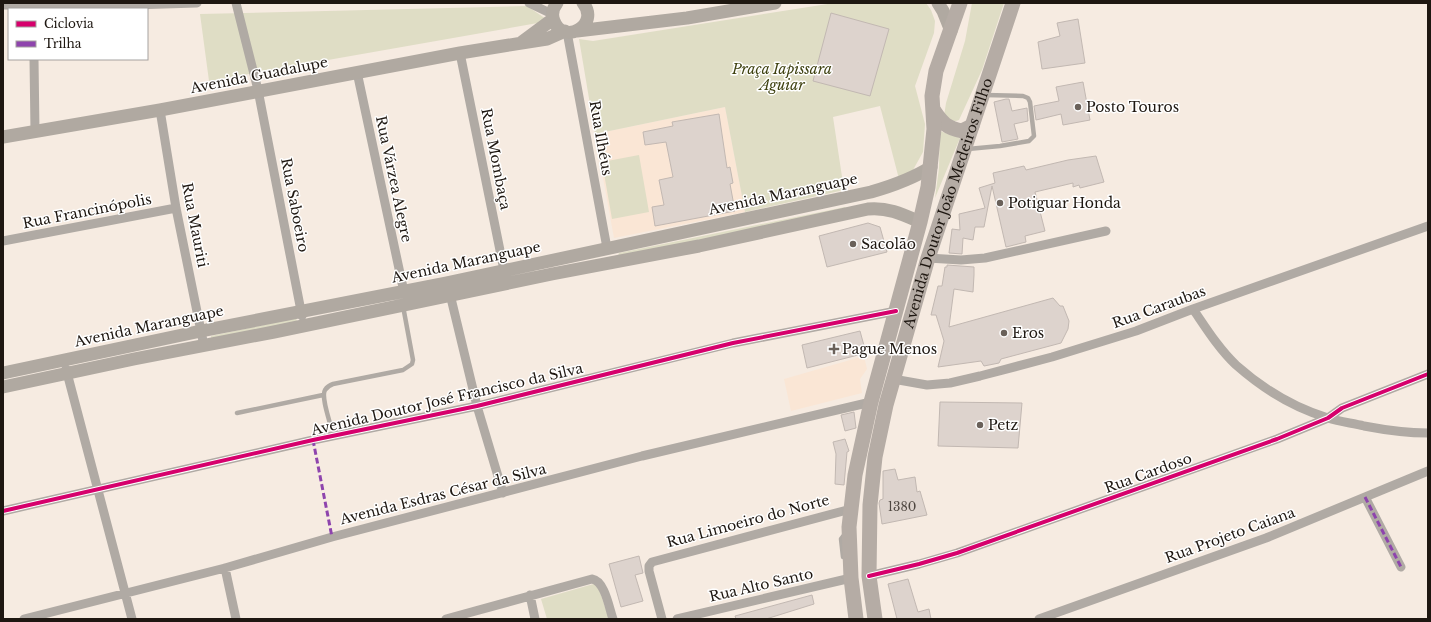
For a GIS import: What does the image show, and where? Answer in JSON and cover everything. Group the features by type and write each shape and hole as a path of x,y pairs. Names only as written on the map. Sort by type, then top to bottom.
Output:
{"main road":[{"path":"554,12 558,28 570,31 584,25 587,20 587,10 583,3"},
{"name":"Avenida Guadalupe","path":"3,137 160,110 258,90 460,53 546,39 570,31 687,18 775,3"},
{"path":"938,3 951,31"},
{"name":"Avenida Doutor João Medeiros Filho","path":"856,619 851,575 849,527 856,467 871,402 920,222 928,187 934,129 932,96 936,71 960,3"},
{"name":"Avenida Doutor João Medeiros Filho","path":"875,619 869,576 870,504 875,457 893,379 928,258 981,95 1013,3"},
{"name":"Avenida Guadalupe","path":"520,43 554,12"},
{"path":"934,110 945,126 962,131 972,126"},
{"name":"Avenida Maranguape","path":"3,387 134,359 403,306 504,270 851,196 899,184 931,167"},
{"path":"851,196 855,212"},
{"name":"Avenida Maranguape","path":"3,373 201,331 404,292 449,289 552,274 699,246 868,209 879,208 898,212 920,222"},
{"path":"552,274 566,265 603,257 607,248"}],"street":[{"path":"3,5 33,6 197,3"},
{"name":"Rua Saboeiro","path":"236,3 258,90 304,326"},
{"path":"529,3 554,12"},
{"name":"Rua Ilhéus","path":"570,31 607,248"},
{"name":"Rua Mombaça","path":"460,53 504,270"},
{"path":"34,60 35,131"},
{"name":"Rua Várzea Alegre","path":"357,72 404,292"},
{"name":"Rua Mauriti","path":"160,110 176,208 204,346"},
{"name":"Rua Francinópolis","path":"3,241 176,208"},
{"name":"Rua Caraubas","path":"893,379 927,384 950,383 1052,357 1136,331 1193,309 1428,226"},
{"path":"928,258 961,260 985,258 1106,231"},
{"path":"449,289 476,406 503,493"},
{"path":"1193,309 1217,344 1235,364 1272,392 1302,408 1328,418 1388,431 1428,433"},
{"name":"Avenida Doutor José Francisco da Silva","path":"3,512 313,440 476,406 733,343 896,311"},
{"path":"64,360 132,619"},
{"name":"Rua Cardoso","path":"869,576 957,553 1277,439 1328,418 1342,408 1428,374"},
{"name":"Avenida Esdras César da Silva","path":"24,619 225,568 332,537 642,456 871,402"},
{"name":"Rua Projeto Caiana","path":"1039,619 1266,538 1428,471"},
{"path":"1365,497 1401,567"},
{"name":"Rua Limoeiro do Norte","path":"662,619 648,571 652,562 851,509"},
{"path":"225,568 236,619"},
{"name":"Rua Alto Santo","path":"677,619 851,575"},
{"path":"446,619 584,580 595,579 600,582 613,619"},
{"path":"530,595 535,619"}],"lane":[{"path":"964,150 1029,141 1034,136 1030,102 1028,98 1023,96 981,95"},
{"path":"331,427 323,394 325,389 333,384 403,370 412,364 413,360 403,306"},
{"path":"238,413 323,394"}],"shaded area":[{"path":"725,107 745,212 614,238 595,134"},
{"path":"864,356 867,369 860,379 862,393 791,411 784,379"}],"green space":[{"name":"Praça Iapissara Aguiar","path":"834,3 926,3 931,10 935,21 934,33 915,86 925,124 923,152 913,170 899,179 880,106 833,117 844,190 745,212 725,107 595,134 579,39 593,41"},
{"path":"972,3 1004,3 982,70 959,120 953,121 944,116 946,103 965,41"},
{"path":"527,6 549,21 209,81 200,14"},
{"path":"940,131 960,138 935,198 939,168"},
{"path":"639,155 649,212 612,219 602,162"},
{"path":"845,207 847,210 617,258 619,253"},
{"path":"296,318 298,324 211,341 211,336"},
{"path":"597,583 609,619 547,619 541,599"}],"building":[{"path":"831,13 889,29 870,96 813,81"},
{"path":"1078,19 1085,63 1042,69 1038,42 1060,36 1057,23"},
{"path":"1083,82 1090,120 1063,125 1061,114 1036,120 1034,106 1059,101 1056,87"},
{"path":"1009,99 1012,111 1027,108 1028,121 1014,124 1018,139 1002,142 994,102"},
{"path":"719,114 727,168 730,167 733,183 730,184 735,211 655,226 652,207 664,205 659,180 673,177 666,142 645,145 643,132 673,126 672,122"},
{"name":"Potiguar Honda","path":"1096,156 1104,182 1080,188 1079,185 1073,187 1073,183 1035,192 1045,231 1025,236 1026,242 1006,247 992,186 984,227 975,227 973,240 963,238 962,254 949,253 952,229 960,230 959,214 985,208 979,188 995,183 993,173 1024,166 1026,170 1068,160"},
{"name":"Sacolão","path":"868,223 880,227 887,252 827,267 819,236"},
{"name":"Eros","path":"947,265 974,267 973,292 954,289 949,327 1053,298 1060,306 1063,306 1069,321 1068,329 1061,343 1001,359 999,363 984,366 981,361 938,367 944,341 936,315 931,315 938,286 942,286 945,267 947,267"},
{"name":"Pague Menos","path":"860,331 866,353 807,368 802,345"},
{"name":"Petz","path":"940,402 1022,403 1018,448 938,446"},
{"path":"854,412 856,428 845,431 841,415"},
{"path":"845,439 849,451 847,452 844,485 835,484 836,454 833,442"},
{"path":"895,469 898,480 915,477 917,492 920,491 927,515 882,524 879,503 880,500 883,499 883,471"},
{"path":"639,556 643,573 635,575 643,601 621,607 609,564"},
{"path":"908,579 918,612 929,609 931,619 897,619 888,584"},
{"path":"812,595 814,604 766,619 736,619 735,616"}],"marked path":[{"path":"313,440 332,537"},
{"path":"1365,497 1401,567"}],"cycle path":[{"path":"3,511 313,440 477,406 733,343 896,311"},
{"path":"869,576 957,553 1277,439 1328,418 1342,408 1428,374"}],"place":[{"name":"Posto Touros","path":"1078,107"},
{"name":"Potiguar Honda","path":"1000,203"},
{"name":"Sacolão","path":"853,244"},
{"name":"Eros","path":"1004,333"},
{"name":"Pague Menos","path":"834,349"},
{"name":"Petz","path":"980,425"}]}
